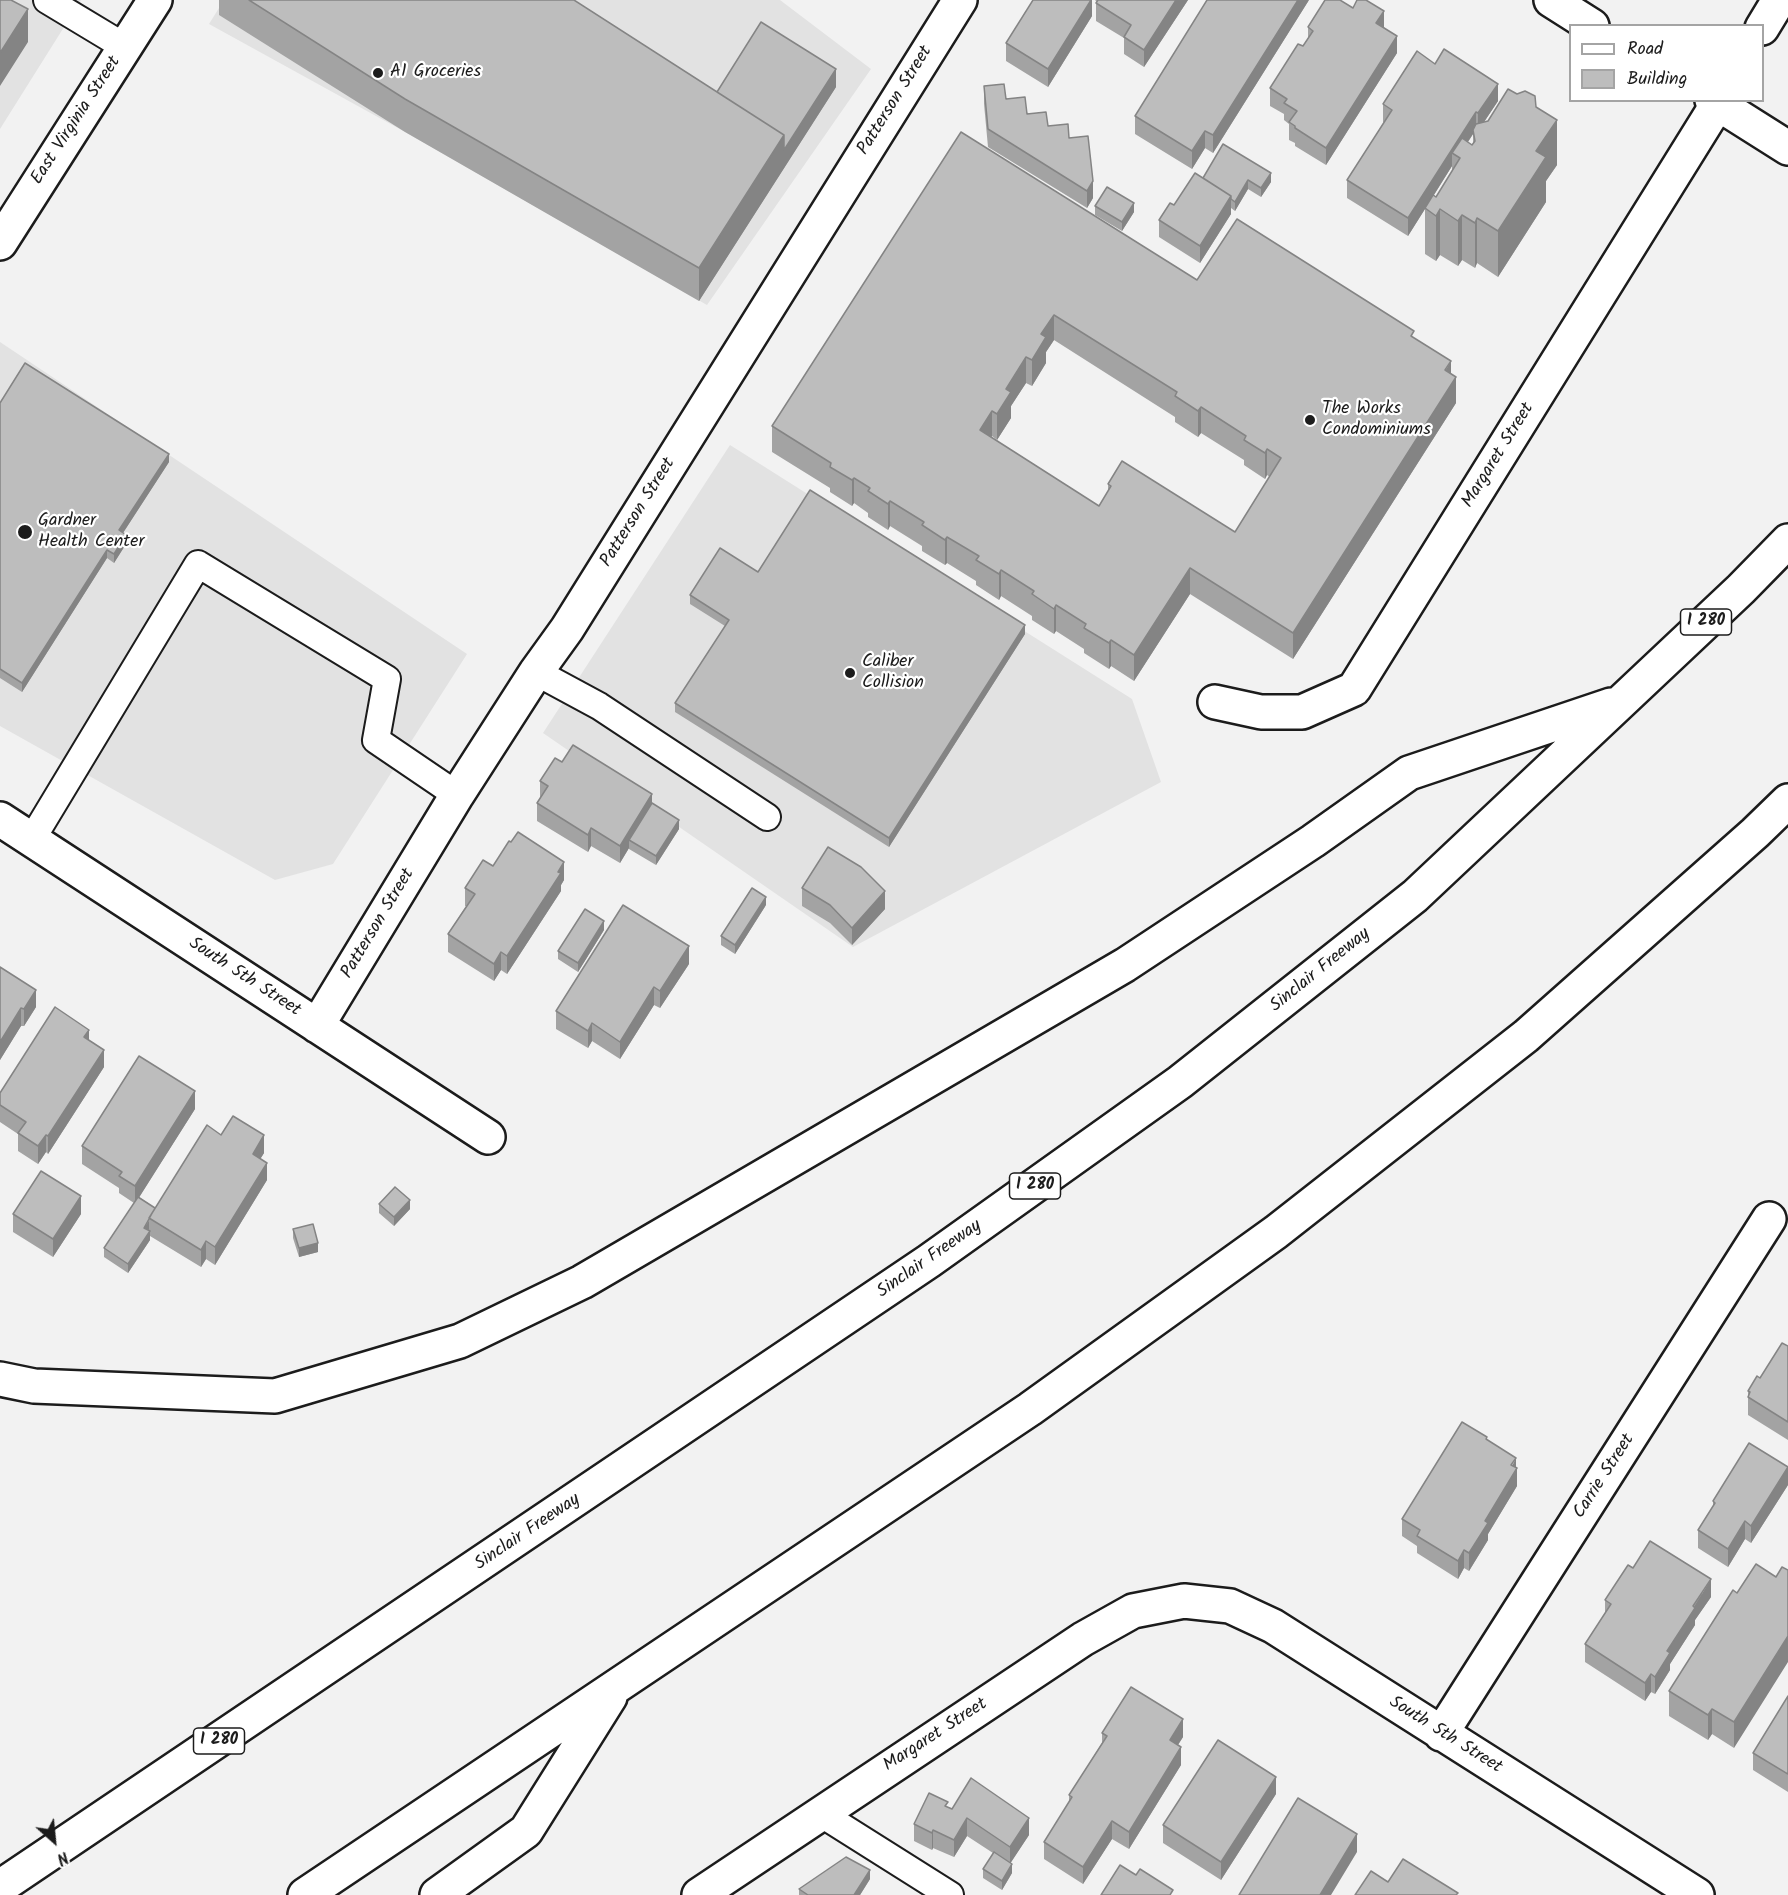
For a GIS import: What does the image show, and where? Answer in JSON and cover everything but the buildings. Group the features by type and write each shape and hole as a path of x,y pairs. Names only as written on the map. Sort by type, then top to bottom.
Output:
{"main road":[{"name":"East Virginia Street","path":"0,243 155,0"},
{"name":"Patterson Street","path":"317,1026 457,795 567,628 960,0"},
{"path":"1551,0 1589,24"},
{"path":"1764,24 1779,0"},
{"path":"1717,102 1788,148"},
{"name":"Margaret Street","path":"1215,702 1261,712 1302,712 1354,689 1717,102"},
{"name":"Sinclair Freeway","path":"0,1887 919,1268 1180,1082 1415,896 1741,589 1788,541"},
{"path":"0,1380 34,1386 275,1396 460,1341 582,1282 1125,965 1313,841 1409,773 1621,702"},
{"path":"305,1895 1030,1409 1276,1232 1526,1036 1788,801"},
{"name":"South 5th Street","path":"0,819 488,1137"},
{"name":"Carrie Street","path":"1440,1734 1769,1219"},
{"name":"Margaret Street","path":"699,1895 1083,1640 1133,1611 1184,1601"},
{"name":"South 5th Street","path":"1184,1601 1230,1606 1273,1626 1697,1895"},
{"path":"437,1895 526,1831 617,1686"},
{"path":"0,1868 32,1866"}],"lane":[{"path":"47,0 125,47"},
{"path":"32,839 198,564 387,679 376,740 457,795"},
{"path":"536,672 598,706 767,817"},
{"path":"820,1813 950,1895"}],"shaded area":[{"path":"0,0 81,0 0,129"},
{"path":"224,0 780,0 871,69 707,305 405,132 209,24"},
{"path":"0,342 467,654 333,864 275,880 0,726"},
{"path":"730,445 1132,699 1161,782 853,947 543,733"}],"place":[{"name":"A1 Groceries","path":"378,73"},
{"name":"The Works Condominiums","path":"1310,420"},
{"name":"Gardner Health Center","path":"25,532"},
{"name":"Caliber Collision","path":"850,673"}]}
